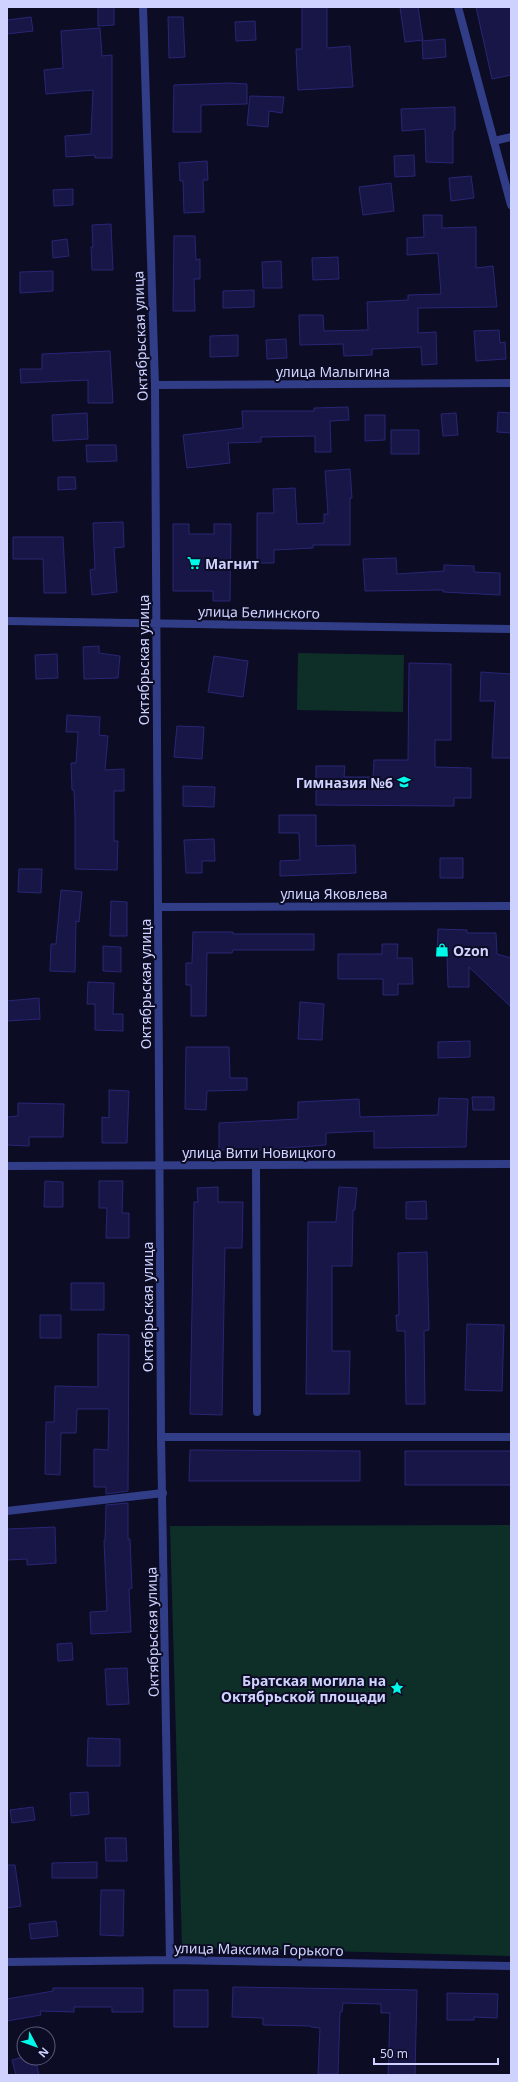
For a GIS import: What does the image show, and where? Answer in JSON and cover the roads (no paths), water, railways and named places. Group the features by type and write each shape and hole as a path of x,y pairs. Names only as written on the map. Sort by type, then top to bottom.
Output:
{"street":[{"name":"Октябрьская улица","path":"143,7 155,385 161,1437 170,1960"},
{"path":"458,7 511,205"},
{"path":"494,141 511,137"},
{"name":"улица Малыгина","path":"155,385 511,383"},
{"name":"улица Белинского","path":"7,621 511,629"},
{"name":"улица Яковлева","path":"158,907 511,906"},
{"name":"улица Вити Новицкого","path":"7,1166 511,1164"},
{"path":"256,1165 257,1412"},
{"path":"161,1437 511,1438"},
{"path":"7,1511 163,1493"},
{"name":"улица Максима Горького","path":"7,1962 170,1960 511,1966"}],"place":[{"name":"Магнит","path":"194,563"},
{"name":"Гимназия №6","path":"404,782"},
{"name":"Ozon","path":"442,950"},
{"name":"Братская могила на Октябрьской площади","path":"397,1688"}]}
